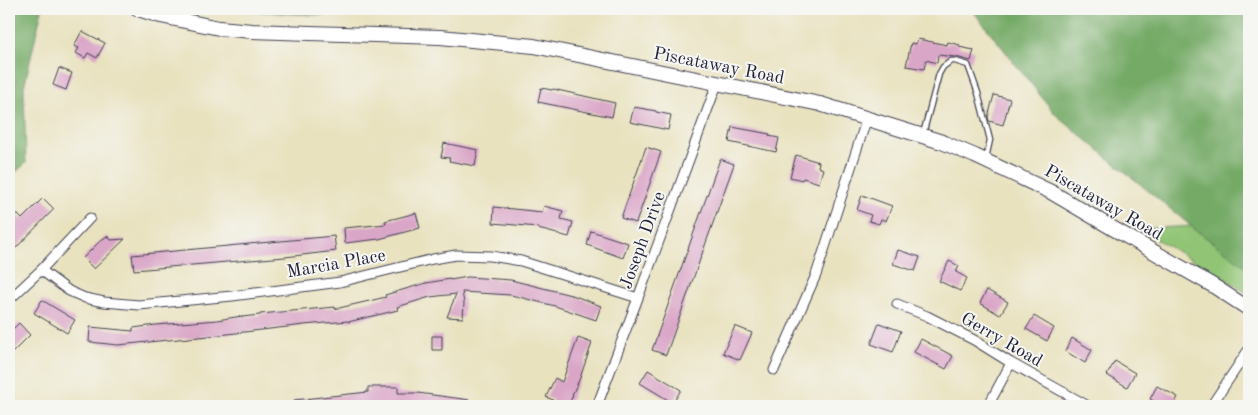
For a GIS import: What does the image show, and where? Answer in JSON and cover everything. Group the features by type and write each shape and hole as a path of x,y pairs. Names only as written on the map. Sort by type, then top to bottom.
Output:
{"main road":[{"name":"Piscataway Road","path":"138,9 161,16 219,28 310,34 440,37 534,46 820,104 942,142 1051,192 1212,285 1249,309"}],"street":[{"name":"Joseph Drive","path":"601,405 638,298 717,84"},
{"path":"774,370 816,275 867,118"},
{"path":"9,300 41,270 90,218"},
{"name":"Marcia Place","path":"41,270 69,291 85,298 104,302 139,305 232,296 340,282 456,255 491,256 521,261 638,298"},
{"name":"Gerry Road","path":"897,304 927,316 974,340 1088,406"},
{"path":"1211,406 1249,349"},
{"path":"988,406 1011,363"}],"lane":[{"path":"923,136 939,74 943,67 952,61 962,62 968,65 978,93 990,140 985,161"}],"green space":[{"path":"9,9 42,10 24,87 26,163 9,178"},
{"path":"225,9 417,9 408,13 311,15"},
{"path":"966,9 1249,9 1249,269 1197,231 1056,115 973,11"},
{"path":"1249,223 1249,294 1138,229"}],"building":[{"path":"82,31 105,43 97,58 88,53 85,58 76,53 79,48 74,46"},
{"path":"918,39 947,45 948,42 960,45 959,47 974,50 971,61 938,55 937,63 926,60 924,69 906,66 911,43 916,44"},
{"path":"59,68 72,73 66,90 53,85"},
{"path":"541,88 615,103 612,117 538,102"},
{"path":"994,95 1010,99 1003,125 989,121 988,117"},
{"path":"634,107 671,115 668,130 630,122"},
{"path":"732,127 770,134 769,136 779,138 776,152 729,142"},
{"path":"444,143 478,150 475,166 449,161 450,158 441,157"},
{"path":"646,147 661,152 636,223 621,218"},
{"path":"796,155 819,162 818,167 823,169 819,183 803,178 802,180 790,177"},
{"path":"720,159 734,164 666,355 652,350"},
{"path":"862,195 892,206 886,221 881,219 879,224 869,221 871,215 857,210"},
{"path":"43,198 54,209 9,255 9,205 22,219"},
{"path":"544,206 563,211 561,219 573,222 569,237 538,229 538,227 493,223 494,207 542,212"},
{"path":"416,213 420,228 379,239 345,243 344,228 386,224 385,221"},
{"path":"591,231 628,243 623,258 587,245"},
{"path":"107,236 111,240 125,239 94,269 83,258"},
{"path":"334,236 336,251 285,257 134,270 132,255"},
{"path":"898,250 920,257 915,271 893,264"},
{"path":"949,261 959,266 956,272 967,278 960,291 939,281"},
{"path":"468,277 511,280 575,296 601,306 596,320 555,306 511,295 462,292 464,303 463,318 447,317 456,294 430,297 397,307 398,310 348,322 118,345 89,342 90,327 133,331 133,328 156,325 335,307 335,309 386,297 385,295 426,283"},
{"path":"987,290 1008,302 1000,315 980,303"},
{"path":"42,300 75,320 67,333 34,313"},
{"path":"1034,316 1054,328 1047,341 1026,329"},
{"path":"19,323 30,335 9,356 9,333"},
{"path":"879,323 901,331 893,352 871,344"},
{"path":"735,326 752,333 740,360 723,353"},
{"path":"432,336 442,336 442,350 432,350"},
{"path":"578,338 592,343 573,395 568,406 550,406 553,400 546,397 555,378 562,382"},
{"path":"1072,338 1092,350 1085,363 1065,351"},
{"path":"921,339 953,356 946,369 914,352"},
{"path":"1115,361 1135,373 1127,387 1107,375"},
{"path":"648,370 681,390 673,403 640,383"},
{"path":"1157,386 1178,397 1173,406 1163,406 1150,399"},
{"path":"368,387 398,387 398,393 418,393 470,400 470,406 295,406 294,400 368,392"}]}
